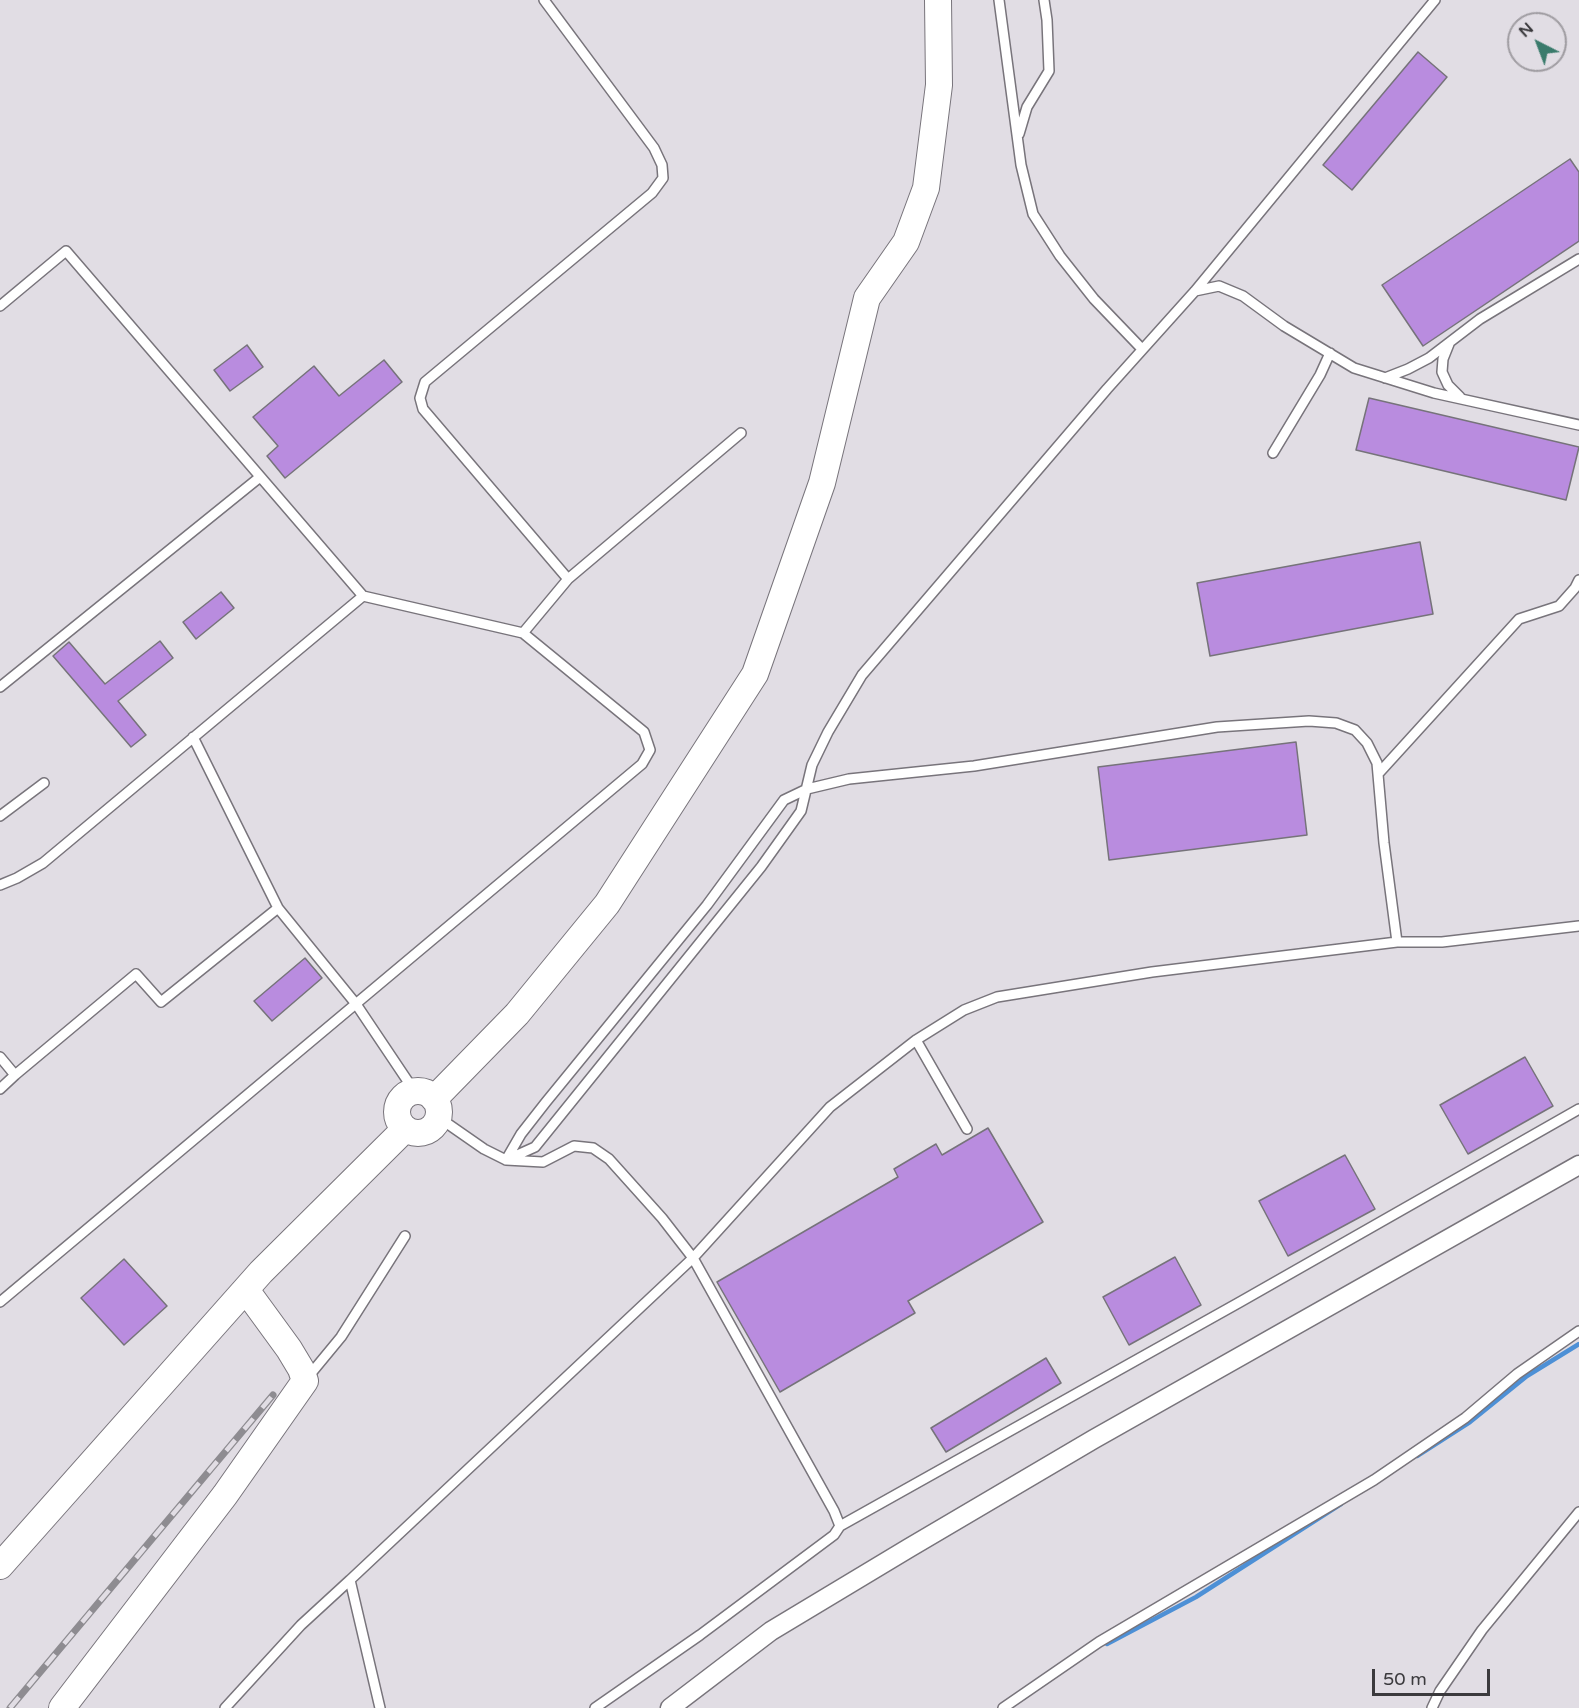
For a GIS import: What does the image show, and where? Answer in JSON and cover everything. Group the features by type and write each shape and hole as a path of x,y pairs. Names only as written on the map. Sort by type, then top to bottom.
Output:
{"main road":[{"path":"429,1103 403,1098 397,1110 400,1123 405,1129 418,1133 431,1128 429,1103 517,1014 607,904 755,674 822,483 867,298 906,242 926,188 939,85 938,0"},
{"path":"5,1557 246,1290 405,1129"},
{"path":"62,1708 225,1495 307,1373 246,1290"}],"street":[{"path":"670,1708 771,1631 909,1548 1094,1439 1579,1165"}],"lane":[{"path":"544,0 654,148 662,165 663,178 652,194 425,382 420,398 423,409 568,579"},
{"path":"999,0 1021,165 1033,214 1060,256 1094,299 1142,349"},
{"path":"1018,139 1027,107 1049,71 1044,0"},
{"path":"506,1160 536,1147 761,867 801,811 813,765 828,732 862,675 1194,291 1435,0"},
{"path":"0,306 66,251 363,596 523,633 644,732 650,750 642,764 0,1302"},
{"path":"1385,378 1429,357 1480,319 1579,259"},
{"path":"1194,291 1219,286 1243,296 1284,326 1354,368 1423,390 1579,425"},
{"path":"1450,341 1443,358 1442,372 1448,385 1460,397"},
{"path":"1273,453 1320,375 1330,354"},
{"path":"523,633 568,579 741,433"},
{"path":"0,687 260,477"},
{"path":"1378,774 1519,620 1559,606 1579,580"},
{"path":"0,885 17,878 43,862 363,596"},
{"path":"506,1160 521,1134 546,1101 707,905 784,800 807,789 849,779 974,766 1217,727 1309,721 1336,723 1355,730 1367,743 1377,763 1384,843 1397,942"},
{"path":"193,737 278,908 356,1004 429,1103 483,1149 506,1160 543,1162 574,1146 593,1148 609,1159 662,1218 693,1258 834,1511 840,1526"},
{"path":"0,816 44,783"},
{"path":"0,1089 136,974 161,1002 278,908"},
{"path":"225,1708 301,1625 693,1258 830,1107 916,1040 964,1010 998,997 1152,972 1397,942 1442,942 1579,926"},
{"path":"916,1040 966,1129"},
{"path":"0,1057 15,1075"},
{"path":"595,1708 748,1600 834,1535 840,1526 1220,1314 1579,1109"},
{"path":"307,1373 341,1337 405,1236"},
{"path":"1003,1708 1099,1642 1374,1480 1465,1418 1517,1374 1579,1331"},
{"path":"1432,1708 1440,1691 1482,1630 1579,1512"},
{"path":"350,1580 380,1708"}],"building":[{"path":"1418,52 1447,77 1352,190 1323,165"},
{"path":"1570,159 1579,172 1579,241 1423,346 1382,285"},
{"path":"247,345 263,367 230,391 214,370"},
{"path":"384,360 402,382 285,478 267,456 278,446 253,417 314,366 339,396"},
{"path":"1369,398 1579,447 1566,500 1356,450"},
{"path":"1420,542 1433,614 1210,656 1197,583"},
{"path":"221,592 234,608 196,639 183,622"},
{"path":"160,641 173,658 118,701 146,735 131,747 53,656 69,642 105,684"},
{"path":"1296,742 1307,835 1109,860 1098,767"},
{"path":"305,958 322,978 272,1021 254,1001"},
{"path":"1525,1057 1553,1106 1468,1154 1440,1105"},
{"path":"988,1128 1043,1222 908,1301 915,1313 780,1392 717,1282 898,1177 894,1169 936,1144 942,1155"},
{"path":"1345,1155 1375,1209 1288,1256 1259,1201"},
{"path":"1175,1257 1201,1305 1129,1345 1103,1297"},
{"path":"124,1259 167,1306 124,1345 81,1298"},
{"path":"1046,1358 1061,1383 946,1452 931,1428"}],"waterway":[{"path":"1417,1456 1470,1422 1527,1376 1579,1344"},
{"path":"1107,1644 1196,1597 1341,1504"}],"railway":[{"path":"10,1708 273,1395"}]}
